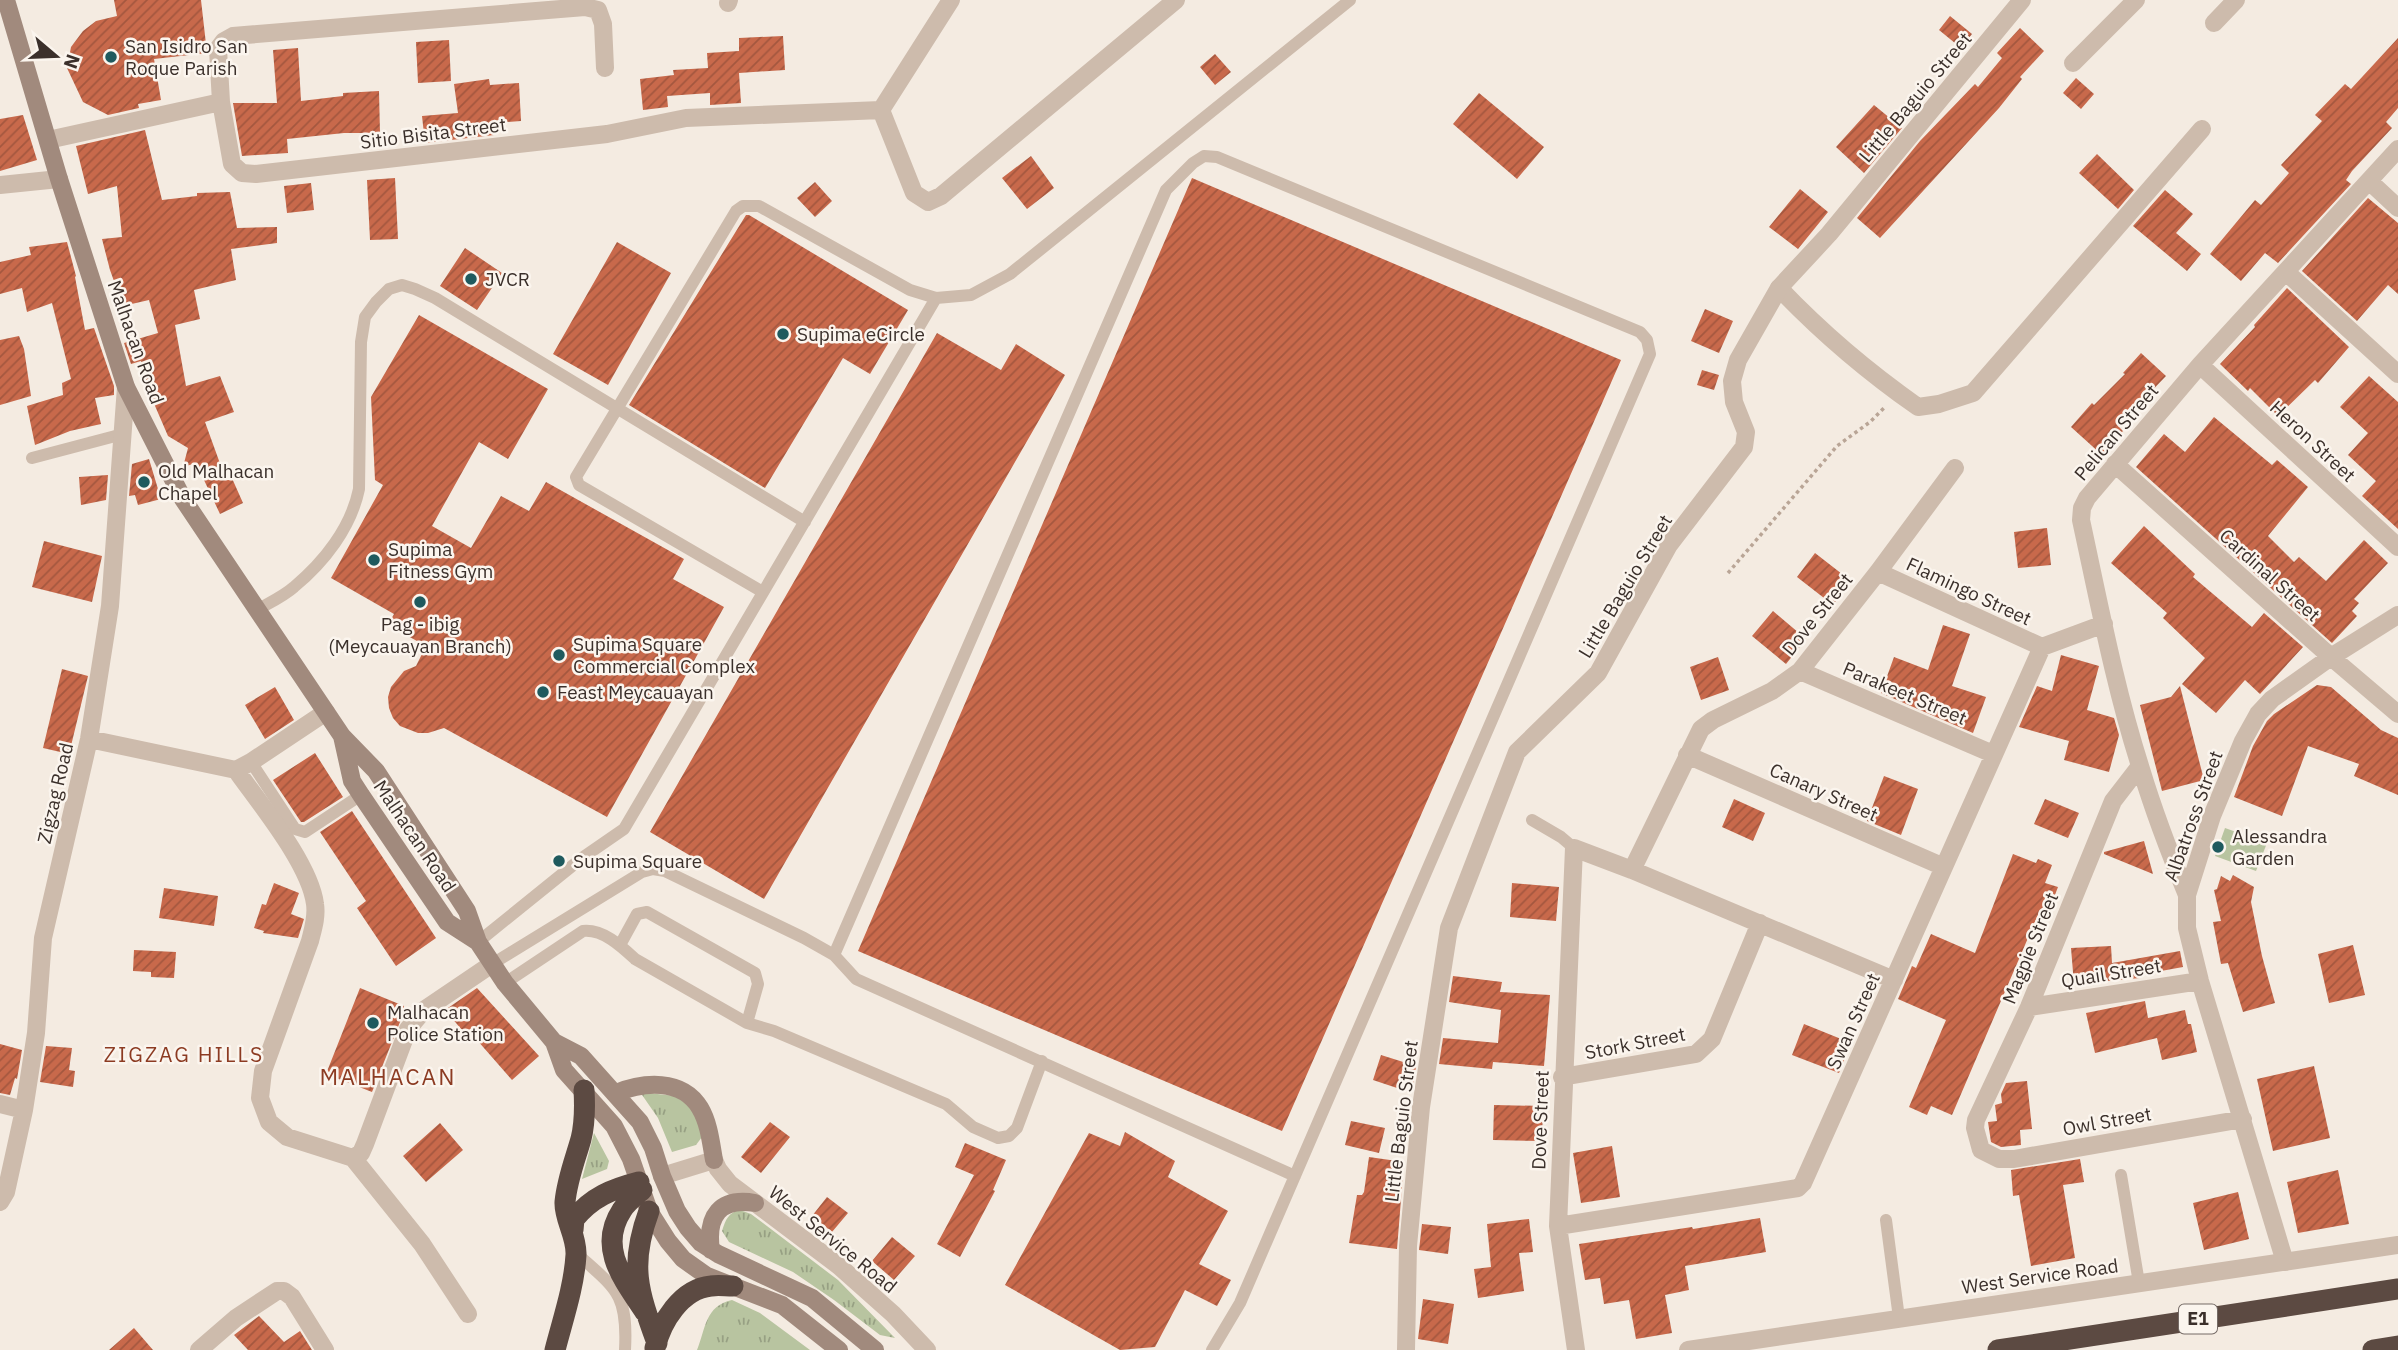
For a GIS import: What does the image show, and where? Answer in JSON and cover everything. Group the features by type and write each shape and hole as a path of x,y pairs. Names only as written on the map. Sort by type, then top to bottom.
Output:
{"highway":[{"path":"555,1350 567,1306 576,1254 573,1230 565,1206 567,1187 582,1137 585,1116 584,1090"},
{"path":"573,1230 574,1219 597,1197 617,1188 641,1186"},
{"path":"641,1186 623,1209 611,1244 613,1258 621,1275 645,1312"},
{"path":"649,1211 638,1244 636,1263 645,1312 656,1346"},
{"path":"656,1346 670,1314 689,1294 710,1286 733,1286"},
{"name":"E1","path":"1998,1350 2398,1289"},
{"path":"2373,1350 2398,1346"}],"main road":[{"name":"Malhacan Road","path":"6,0 59,179 126,387 183,499 342,736 376,771 467,911 478,942 492,964 554,1042 564,1070 614,1126 627,1149 649,1211 668,1241 690,1265 707,1276 771,1300 792,1311 839,1350"},
{"name":"Malhacan Road","path":"342,736 352,780 361,795 447,922 478,942"},
{"name":"Malhacan Road","path":"554,1042 581,1056 640,1122 682,1219 695,1237 711,1250 812,1297 875,1350"},
{"path":"616,1093 633,1086 649,1084 672,1087 688,1095 704,1116 714,1160"},
{"path":"641,1186 662,1176"},
{"path":"649,1211 662,1176"},
{"path":"711,1250 710,1227 719,1210 732,1202 755,1203"}],"street":[{"path":"951,0 881,110 914,193 928,202 941,196 1176,0"},
{"name":"Little Baguio Street","path":"1406,1350 1408,1246 1420,1121 1449,928 1517,752 1592,681 1669,545 1744,447 1746,432 1734,402 1732,381 1738,360 1779,288 1829,234 2022,0"},
{"path":"2073,62 2136,0"},
{"path":"2214,23 2233,1"},
{"path":"48,140 221,102 219,49 224,41 233,36 585,7 598,10 603,24 604,68"},
{"name":"Sitio Bisita Street","path":"221,102 232,164 242,173 256,174 607,134 686,118 881,110"},
{"path":"1779,288 1811,317 1826,336 1918,407 1973,393 2202,130"},
{"name":"Pelican Street","path":"2187,895 2160,828 2140,766 2104,624 2081,520 2087,498 2200,365 2398,149"},
{"path":"0,185 59,179"},
{"path":"2368,181 2398,208"},
{"path":"2286,272 2398,374"},
{"name":"Heron Street","path":"2200,365 2398,547"},
{"name":"Zigzag Road","path":"0,1202 6,1192 24,1110 36,1033 43,938 89,739 110,606 126,387"},
{"name":"Cardinal Street","path":"2115,464 2398,714"},
{"name":"Dove Street","path":"1632,870 1700,729 1772,691 1800,671 1955,468"},
{"name":"Flamingo Street","path":"1878,572 2042,647"},
{"name":"Albatross Street","path":"2285,1262 2200,981 2187,928 2187,895 2212,816 2243,740 2258,714 2272,699 2331,657 2398,615"},
{"path":"2042,647 2104,624"},
{"name":"Swan Street","path":"1558,1226 1798,1188 1808,1176 2042,647"},
{"name":"Parakeet Street","path":"1800,671 1993,754"},
{"path":"89,739 244,766 326,712"},
{"name":"Canary Street","path":"1687,755 1944,867"},
{"path":"244,766 294,852 316,905 310,941 267,1055 260,1098 269,1122 287,1137 353,1158 422,1244 468,1314"},
{"name":"Magpie Street","path":"1981,1150 1975,1128 1976,1120 2029,1007 2113,801 2140,766"},
{"path":"1574,848 1894,980"},
{"name":"Dove Street","path":"1574,848 1562,1077 1558,1226 1576,1350"},
{"name":"Stork Street","path":"1562,1077 1696,1054 1712,1039 1760,923"},
{"path":"353,1158 361,1153 365,1144 408,1029 424,1010 492,964"},
{"name":"Quail Street","path":"2029,1007 2200,981"},
{"path":"0,1104 24,1110"},
{"name":"Owl Street","path":"1981,1150 1999,1158 2014,1159 2243,1119"},
{"path":"662,1176 714,1160"},
{"name":"West Service Road","path":"714,1160 723,1177 839,1265 893,1314 927,1350"},
{"name":"West Service Road","path":"1688,1350 2398,1245"},
{"path":"198,1350 236,1318 277,1291 284,1291 292,1297 325,1350"}],"lane":[{"path":"763,592 579,485 576,477 736,211 743,206 759,206 910,290 936,298 971,295 1010,274 1350,0"},
{"path":"834,955 1166,190 1193,163 1204,156 1217,157 1640,332 1647,340 1650,354 1240,1303 1212,1350"},
{"path":"257,610 293,588 327,553 348,523 359,489 361,342 365,317 389,289 402,285 435,298 805,522"},
{"path":"478,942 582,858 624,829 936,298"},
{"path":"33,458 123,434"},
{"path":"244,766 299,832 305,832 361,795"},
{"path":"1532,820 1574,848"},
{"path":"492,964 642,872 653,869 665,871 804,938 834,955 856,979 1042,1060 1295,1176"},
{"path":"620,945 637,914 647,912 755,973 758,984 747,1023"},
{"path":"506,983 583,930 596,932 620,945 635,959 747,1023 774,1031 946,1104 973,1127 998,1138 1009,1136 1017,1128 1042,1060"},
{"path":"2121,1175 2139,1283"},
{"path":"1886,1220 1899,1318"},
{"path":"576,1254 608,1282 619,1296 626,1325 625,1350"},
{"path":"626,1325 645,1312"}],"path":[{"path":"1728,573 1837,446 1870,422 1898,393"}],"green space":[{"path":"2225,828 2267,843 2256,871 2215,856"},
{"path":"640,1092 675,1096 696,1110 702,1137 696,1145 672,1152 658,1118"},
{"path":"594,1133 609,1161 607,1169 582,1179"},
{"path":"740,1210 751,1214 838,1280 895,1338 880,1335 793,1272 729,1242 722,1231 723,1227 730,1215"},
{"path":"732,1300 760,1313 810,1350 697,1350 711,1313 716,1307"}],"building":[{"name":"San Isidro San Roque Parish","path":"114,0 201,0 207,53 154,59 161,100 138,104 139,108 108,115 83,102 67,68 71,47 83,31 96,21 117,16"},
{"path":"1950,16 1972,34 1961,48 1939,30"},
{"path":"2020,28 2044,51 2020,77 2022,79 1999,108 1880,238 1857,218 1920,141 1975,84 1978,87 2002,58 1997,53"},
{"path":"783,36 785,70 739,73 741,103 710,105 710,93 667,96 668,107 643,110 640,79 674,75 673,70 708,68 707,53 739,51 739,38"},
{"path":"2398,38 2398,108 2386,122 2392,128 2352,171 2346,180 2351,184 2278,263 2265,253 2241,281 2210,254 2255,200 2261,205 2289,173 2281,165 2322,121 2315,115 2345,84 2351,89"},
{"path":"449,40 451,81 418,83 416,42"},
{"path":"298,48 301,101 343,96 343,93 379,91 380,133 344,133 287,139 288,153 242,156 233,103 277,103 273,50"},
{"path":"1215,54 1231,72 1215,85 1200,67"},
{"path":"2076,78 2094,94 2081,109 2063,93"},
{"path":"489,79 490,85 519,83 521,121 493,123 494,135 425,143 422,116 458,113 454,84"},
{"path":"1479,93 1544,147 1517,179 1453,124"},
{"path":"1874,105 1902,128 1864,173 1836,147"},
{"path":"23,115 37,160 0,171 0,119"},
{"path":"145,130 162,200 197,196 197,193 230,192 237,228 277,227 277,243 231,249 236,280 194,290 200,319 175,325 186,386 220,376 234,412 205,422 222,469 227,467 243,503 220,514 196,463 183,467 188,448 168,436 149,392 141,361 131,364 124,343 158,333 149,300 123,306 110,270 102,239 122,237 117,186 88,194 76,146"},
{"path":"2097,154 2134,190 2118,209 2079,173"},
{"path":"1031,156 1054,188 1027,209 1002,178"},
{"path":"395,178 398,239 370,240 367,180"},
{"path":"1192,178 1621,360 1282,1131 858,951"},
{"path":"815,182 832,201 815,217 797,198"},
{"path":"311,183 314,210 287,213 284,186"},
{"path":"1800,189 1828,212 1798,249 1769,227"},
{"path":"2165,190 2193,214 2176,233 2201,254 2187,271 2133,226"},
{"path":"2368,198 2398,223 2398,294 2388,285 2357,321 2302,271"},
{"name":"Supima eCircle","path":"746,215 908,310 870,374 843,358 765,488 629,405"},
{"path":"67,242 85,330 94,328 114,386 114,395 95,398 101,424 70,431 35,445 27,406 63,395 62,383 71,379 52,303 27,312 22,288 0,294 0,262 31,255 29,247"},
{"path":"617,242 671,273 608,385 553,354"},
{"name":"JVCR","path":"465,248 502,273 477,310 440,286"},
{"path":"2287,288 2349,347 2318,383 2315,380 2278,416 2250,388 2248,391 2220,364"},
{"path":"1705,309 1733,321 1719,353 1691,341"},
{"name":"Supima Square Commercial Complex","path":"419,315 548,389 508,459 479,442 432,526 471,548 501,496 529,511 546,482 684,559 673,579 724,607 607,817 444,728 418,733 400,726 389,708 391,687 404,671 416,666 426,646 388,625 394,614 331,578 383,485 375,480 371,397"},
{"path":"937,333 1001,370 1016,344 1065,375 764,899 650,832"},
{"path":"19,336 24,349 31,396 0,405 0,340"},
{"path":"2141,353 2166,376 2118,426 2123,431 2102,455 2071,427 2092,403 2094,405 2125,374 2123,373"},
{"path":"1702,370 1719,375 1714,390 1697,385"},
{"path":"2369,376 2398,402 2398,529 2362,496 2376,481 2348,455 2368,433 2340,407"},
{"path":"2214,417 2272,465 2277,460 2308,487 2268,536 2294,562 2299,557 2326,581 2364,540 2388,563 2354,599 2359,603 2352,611 2357,616 2332,643 2136,467 2164,434 2185,452"},
{"name":"Old Malhacan Chapel","path":"149,459 161,499 138,505 135,495 129,496 132,464"},
{"path":"108,475 106,500 81,505 79,477"},
{"path":"2144,526 2195,574 2193,577 2252,627 2264,613 2303,647 2260,694 2245,680 2216,713 2182,684 2205,658 2163,618 2167,613 2111,563"},
{"path":"2047,528 2051,565 2018,568 2014,532"},
{"path":"44,541 102,556 92,602 32,587"},
{"path":"1815,553 1851,581 1833,605 1797,577"},
{"path":"1773,611 1806,639 1786,664 1752,636"},
{"path":"1943,625 1970,634 1952,686 1986,697 1973,733 1881,693 1894,657 1928,670"},
{"path":"2061,655 2099,666 2087,710 2114,718 2119,735 2109,772 2064,760 2069,741 2019,727 2037,686 2052,691"},
{"path":"1718,657 1729,690 1701,700 1690,667"},
{"path":"62,669 88,676 69,754 43,748"},
{"path":"2317,685 2331,687 2381,730 2398,738 2398,795 2354,776 2359,764 2308,746 2282,816 2234,797 2253,746 2267,721"},
{"path":"2180,686 2204,780 2162,791 2140,705 2171,697"},
{"path":"275,687 294,720 265,739 245,705"},
{"path":"315,753 343,797 301,822 273,780"},
{"path":"1884,776 1918,789 1901,835 1867,821"},
{"path":"1734,799 1765,813 1753,841 1722,827"},
{"path":"2045,799 2079,813 2068,838 2034,824"},
{"path":"352,811 436,938 396,966 357,908 366,901 320,832"},
{"path":"2144,841 2153,874 2104,854 2104,852"},
{"path":"2013,854 2036,863 2038,859 2052,865 2045,883 2058,887 2048,913 2040,910 1952,1115 1931,1106 1927,1115 1909,1107 1946,1020 1898,999 1912,966 1916,968 1931,934 1975,953"},
{"path":"2233,875 2254,887 2251,902 2275,1003 2243,1012 2228,963 2221,964 2213,922 2221,921 2214,890 2217,889 2221,876 2230,881"},
{"path":"274,883 299,893 291,914 304,919 298,938 263,933 264,931 254,928 262,904 266,905"},
{"path":"1512,883 1559,887 1556,921 1510,917"},
{"path":"164,888 218,896 214,926 159,918"},
{"path":"2353,945 2365,995 2329,1003 2318,954"},
{"path":"2111,946 2112,963 2180,951 2183,967 2139,975 2140,978 2074,984 2071,948"},
{"path":"134,950 176,952 174,978 151,977 151,972 133,971"},
{"path":"1453,976 1502,982 1500,992 1550,995 1544,1066 1493,1062 1492,1069 1439,1064 1443,1038 1498,1043 1501,1010 1449,1002"},
{"name":"Malhacan Police Station","path":"360,988 404,1006 372,1092 326,1074"},
{"path":"477,988 539,1056 512,1080 477,1040 473,1043 445,1010"},
{"path":"2145,1001 2148,1018 2185,1010 2197,1052 2162,1060 2157,1038 2095,1053 2086,1013"},
{"path":"1804,1024 1851,1043 1839,1073 1792,1055"},
{"path":"0,1044 22,1050 17,1079 15,1078 10,1095 0,1093"},
{"path":"46,1046 72,1048 69,1070 75,1071 73,1087 40,1082"},
{"path":"1381,1055 1416,1066 1412,1093 1373,1080"},
{"path":"2314,1066 2330,1138 2273,1151 2257,1079"},
{"path":"2027,1081 2032,1129 2020,1130 2021,1145 2001,1147 1991,1142 1988,1122 1997,1121 1995,1105 2002,1103 2001,1094 2006,1083"},
{"path":"1494,1105 1543,1106 1542,1141 1493,1140"},
{"path":"1351,1121 1385,1128 1379,1153 1345,1145"},
{"path":"770,1122 790,1137 761,1173 741,1157"},
{"path":"440,1123 463,1150 426,1182 403,1156"},
{"path":"1125,1132 1175,1161 1168,1177 1228,1211 1199,1264 1231,1280 1217,1306 1185,1290 1155,1347 1120,1350 1005,1285 1089,1133 1120,1146"},
{"path":"965,1143 1006,1160 993,1190 995,1191 960,1257 937,1244 974,1175 955,1167"},
{"path":"1612,1146 1620,1197 1581,1203 1573,1153"},
{"path":"1369,1157 1404,1162 1397,1249 1349,1243 1357,1195 1364,1192"},
{"path":"2080,1159 2084,1182 2063,1185 2075,1258 2031,1266 2019,1195 2013,1196 2011,1170"},
{"path":"2338,1170 2349,1224 2298,1233 2287,1182"},
{"path":"2238,1192 2249,1239 2204,1250 2193,1203"},
{"path":"827,1197 848,1213 832,1232 812,1216"},
{"path":"1760,1218 1766,1252 1685,1266 1689,1290 1665,1295 1672,1333 1636,1339 1629,1300 1604,1304 1600,1278 1585,1280 1579,1244"},
{"path":"1529,1219 1533,1252 1519,1253 1524,1291 1478,1298 1474,1269 1491,1267 1487,1224"},
{"path":"1422,1224 1451,1227 1448,1254 1419,1250"},
{"path":"892,1237 915,1256 894,1280 872,1261"},
{"path":"1423,1299 1454,1304 1448,1344 1418,1339"},
{"path":"259,1316 284,1342 300,1331 312,1350 248,1350 234,1335"},
{"path":"134,1328 153,1350 109,1350"}],"place":[{"name":"San Isidro San Roque Parish","path":"111,57"},
{"name":"JVCR","path":"471,279"},
{"name":"Supima eCircle","path":"783,334"},
{"name":"Old Malhacan Chapel","path":"144,482"},
{"name":"Supima Fitness Gym","path":"374,560"},
{"name":"Pag - ibig (Meycauayan Branch)","path":"420,602"},
{"name":"Supima Square Commercial Complex","path":"559,655"},
{"name":"Feast Meycauayan","path":"543,692"},
{"name":"Alessandra Garden","path":"2218,847"},
{"name":"Supima Square","path":"559,861"},
{"name":"Malhacan Police Station","path":"373,1023"}],"district":[{"name":"ZIGZAG HILLS","path":"184,1055"},
{"name":"MALHACAN","path":"388,1077"}]}
